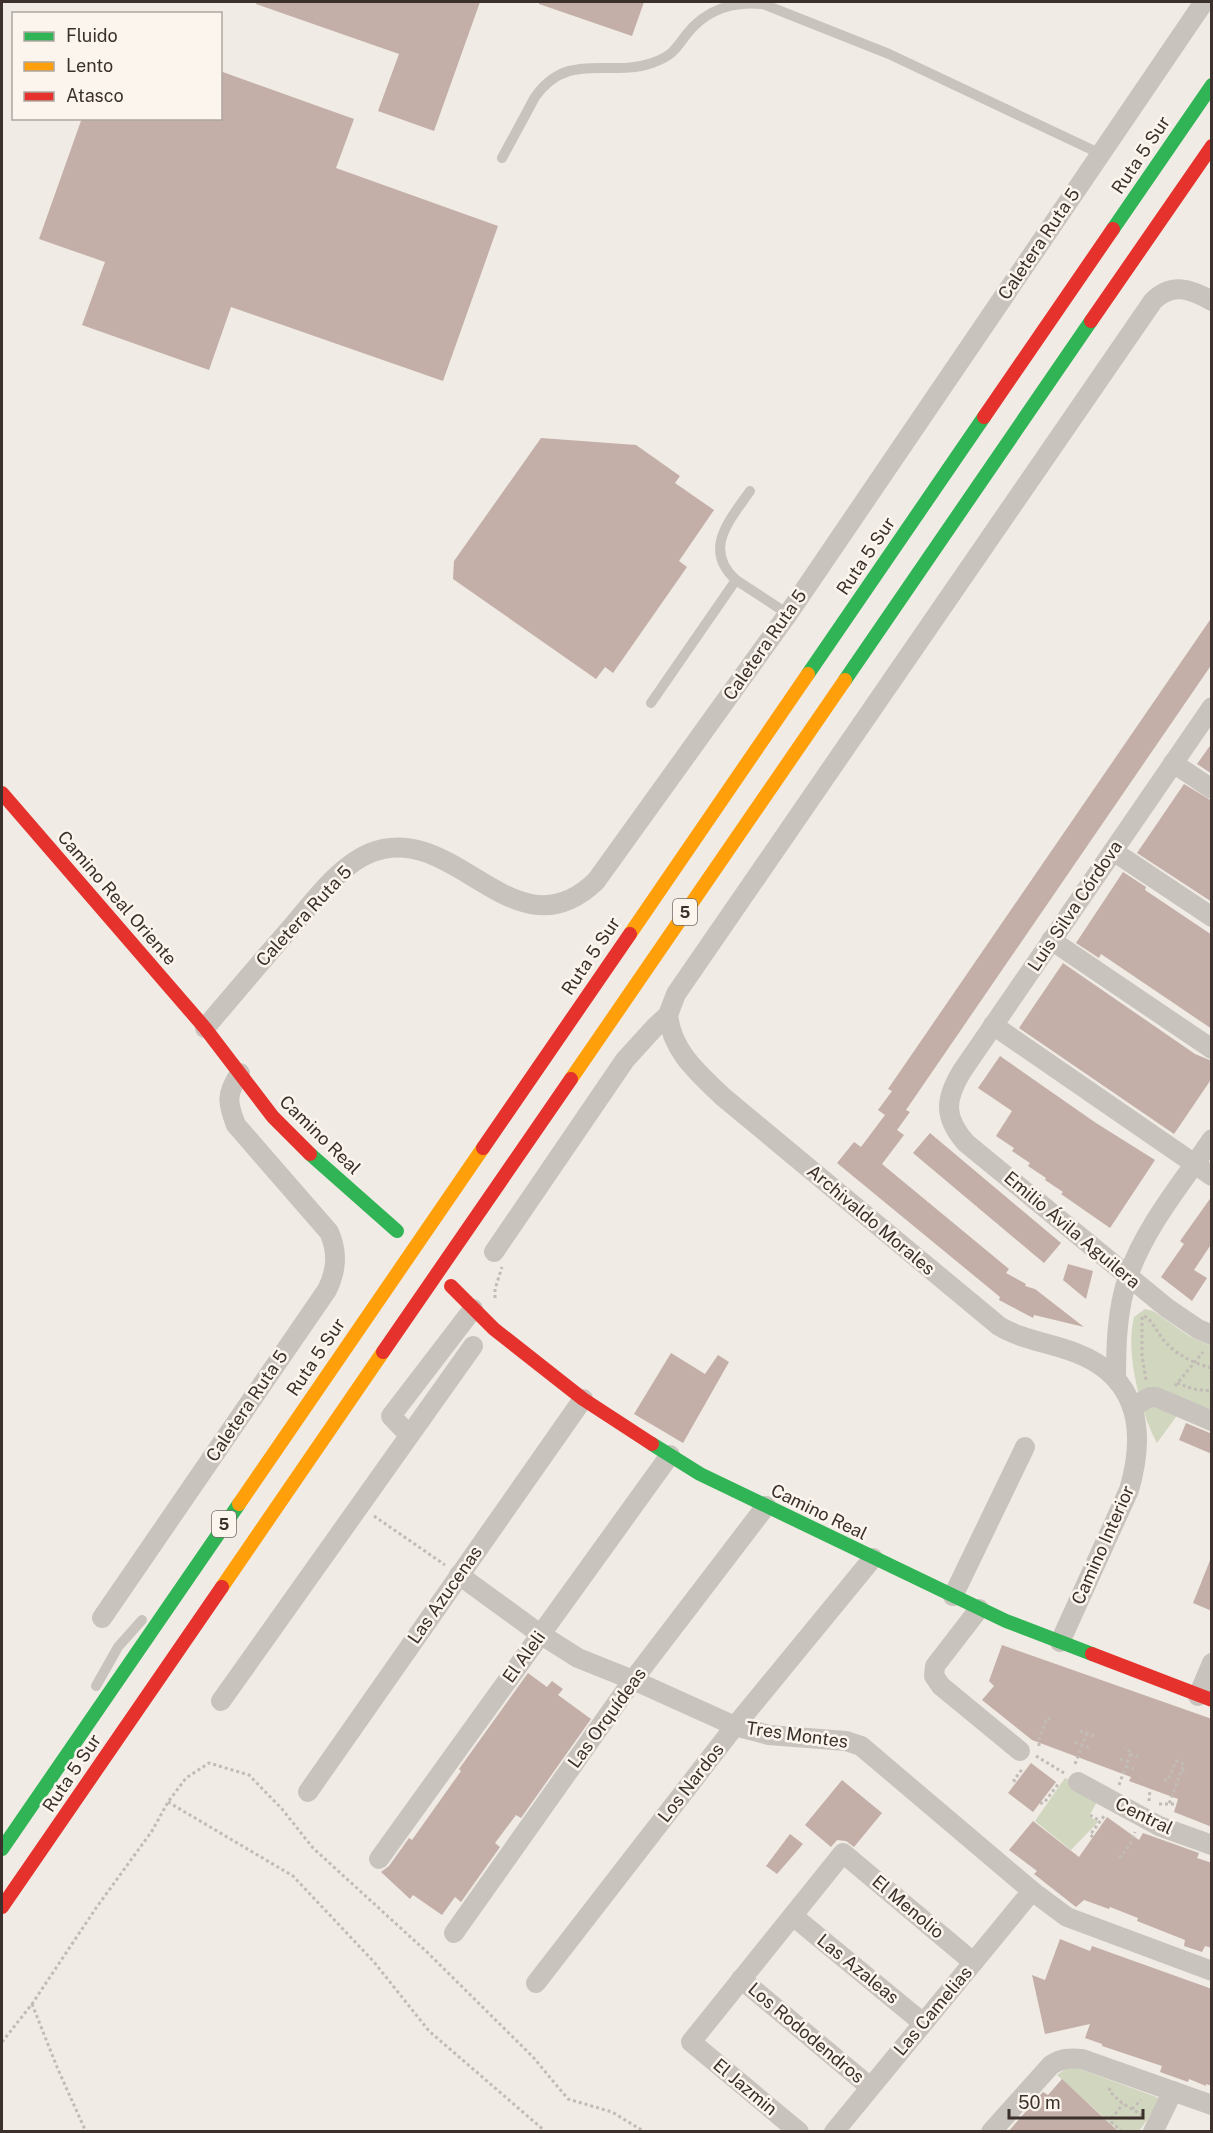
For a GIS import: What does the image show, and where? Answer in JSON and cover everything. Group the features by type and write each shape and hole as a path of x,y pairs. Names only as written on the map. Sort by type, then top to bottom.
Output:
{"main road":[{"name":"Ruta 5 Sur","path":"2,1849 1212,85"},
{"name":"Ruta 5 Sur","path":"2,1907 1212,146"},
{"name":"Camino Real Oriente","path":"2,793 205,1028"},
{"name":"Camino Real","path":"205,1028 287,1133 397,1231"},
{"name":"Camino Real","path":"451,1287 494,1329 583,1398 621,1425 700,1474 979,1609 1205,1698"}],"street":[{"name":"Caletera Ruta 5","path":"205,1028 325,889 351,864 371,852 393,847 418,849 442,859 507,897 530,905 554,905 565,902 587,890 596,881 788,614 1204,2"},
{"path":"494,1252 625,1060 668,1015 676,994 1153,301 1167,291 1184,288 1212,301"},
{"name":"Luis Silva Córdova","path":"948,1110 950,1094 955,1082 1212,707"},
{"path":"1173,763 1212,789"},
{"path":"1113,851 1212,917"},
{"path":"1051,940 1212,1048"},
{"name":"Archivaldo Morales","path":"668,1015 670,1031 687,1062 722,1096 999,1326 1016,1335 1078,1354 1098,1364 1116,1378"},
{"path":"993,1025 1212,1176"},
{"name":"Caletera Ruta 5","path":"102,1618 327,1290 335,1272 336,1252 329,1232 236,1125 229,1107 228,1095 240,1073"},
{"name":"Emilio Ávila Aguilera","path":"948,1110 953,1125 966,1143 1210,1341"},
{"path":"1116,1378 1118,1322 1128,1276 1155,1223 1212,1139"},
{"path":"409,1435 391,1416 473,1309"},
{"path":"221,1701 473,1346"},
{"name":"Camino Interior","path":"1060,1642 1129,1490 1137,1454 1138,1440 1132,1407 1116,1378"},
{"path":"1132,1407 1150,1397 1164,1400 1212,1421"},
{"name":"Las Azucenas","path":"308,1792 583,1398"},
{"path":"953,1596 1025,1447"},
{"name":"El Aleli","path":"379,1859 670,1455"},
{"name":"Las Orquídeas","path":"454,1933 633,1680 766,1506"},
{"name":"Los Nardos","path":"536,1983 735,1726 873,1558"},
{"name":"Tres Montes","path":"459,1575 540,1635 578,1658 735,1726 769,1735 846,1741 861,1746 1032,1891 1067,1917 1212,1971"},
{"path":"979,1609 935,1666 934,1676 941,1686 1027,1757"},
{"path":"1205,1698 1212,1664"},
{"name":"Central","path":"1072,1778 1112,1807 1212,1845"},
{"name":"El Menolio","path":"793,1916 843,1853 974,1962"},
{"name":"Las Camelias","path":"834,2132 1032,1891"},
{"path":"741,1979 793,1916"},
{"name":"Las Azaleas","path":"793,1916 923,2023"},
{"name":"El Jazmin","path":"741,1979 691,2042 799,2132"},
{"name":"Los Rododendros","path":"741,1979 870,2087"},
{"path":"991,2132 1052,2066 1060,2060 1069,2058 1082,2059 1212,2105"},
{"path":"1150,2124 1173,2091"}],"lane":[{"path":"502,158 530,104 540,89 554,78 579,68 629,68 654,62 678,48 685,36 704,17 727,6 751,3 763,4 890,54 1101,154"},
{"path":"750,491 727,524 720,543 722,562 736,580 788,614"},
{"path":"651,703 736,580"}],"path":[{"path":"494,1252 502,1265 502,1272 495,1288 495,1298"},
{"path":"1144,1316 1150,1319 1164,1341 1195,1363 1212,1368"},
{"path":"1164,1400 1210,1341"},
{"path":"1177,1383 1193,1389 1212,1390"},
{"path":"359,1506 459,1575"},
{"path":"1039,1757 1039,1741 1047,1718 1050,1719"},
{"path":"1080,1731 1094,1736"},
{"path":"1040,1803 1044,1803 1049,1793 1072,1778 1087,1733"},
{"path":"1075,1742 1090,1748"},
{"path":"1093,1837 1090,1835 1098,1828 1100,1821 1112,1807 1127,1764 1131,1750 1124,1748"},
{"path":"1130,1754 1138,1757"},
{"path":"1015,1782 1014,1780 1022,1772 1027,1757 1039,1757 1072,1778"},
{"path":"1120,1759 1134,1769"},
{"path":"1164,1780 1168,1781 1170,1770 1177,1760 1184,1764 1169,1804"},
{"path":"2,2042 32,2004 96,1908 153,1831 168,1802 186,1778 209,1763 249,1775 282,1809 313,1848 428,1953 533,2057 568,2099 612,2112 645,2132"},
{"path":"1182,1770 1188,1772"},
{"path":"168,1802 293,1876 374,1962 429,2031 546,2132"},
{"path":"1148,1804 1176,1804"},
{"path":"1090,1815 1100,1821"},
{"path":"1119,1856 1121,1857 1136,1831 1131,1827"},
{"path":"32,2004 86,2132"},
{"path":"1111,2082 1109,2091 1150,2124"},
{"path":"1122,2132 1111,2122 1123,2104"}],"green space":[{"path":"1145,1309 1153,1311 1189,1336 1211,1346 1211,1414 1186,1403 1157,1443 1140,1399 1131,1347 1134,1317"},
{"path":"1065,1778 1077,1783 1097,1802 1089,1816 1098,1822 1071,1850 1035,1821"},
{"path":"1067,2068 1077,2068 1159,2098 1139,2131 1119,2131 1057,2075"}],"building":[{"path":"257,2 480,2 434,131 378,111 399,54 256,4"},
{"path":"539,2 644,2 632,36 539,4"},
{"path":"222,72 354,119 336,168 498,226 443,381 231,307 209,370 82,325 105,262 39,239 81,120 222,120"},
{"path":"541,438 636,445 680,476 675,483 714,510 679,561 687,567 613,673 605,667 596,679 453,579 454,561"},
{"path":"1212,617 1212,664 906,1110 910,1112 897,1130 904,1135 882,1164 1009,1269 1006,1273 1026,1284 1025,1286 1035,1289 1084,1327 1034,1315 1033,1318 999,1300 1000,1297 837,1163 854,1142 861,1147 885,1115 878,1110 892,1091 888,1089"},
{"path":"1212,743 1212,774 1197,764"},
{"path":"1184,784 1212,801 1212,902 1137,853"},
{"path":"1123,872 1146,887 1145,890 1212,935 1212,1029 1101,954 1099,958 1076,943"},
{"path":"1063,963 1195,1054 1212,1061 1212,1078 1174,1134 1019,1028"},
{"path":"1000,1056 1096,1123 1155,1160 1110,1228 1061,1194 1063,1192 1028,1166 1030,1163 1012,1151 1014,1148 996,1136 1012,1111 978,1088"},
{"path":"930,1133 1061,1243 1044,1263 913,1153"},
{"path":"1212,1196 1212,1243 1194,1270 1207,1278 1192,1301 1161,1277 1184,1244 1180,1241"},
{"path":"1068,1264 1093,1271 1086,1299 1063,1280"},
{"path":"671,1353 705,1374 718,1355 729,1362 683,1443 634,1414"},
{"path":"1186,1423 1212,1434 1212,1454 1179,1440"},
{"path":"1212,1558 1212,1611 1193,1603"},
{"path":"1002,1645 1212,1719 1212,1827 1174,1812 1178,1799 1129,1781 1131,1777 1032,1740 982,1700 994,1686 989,1681"},
{"path":"528,1673 547,1687 552,1681 563,1689 558,1695 591,1719 521,1818 516,1815 495,1843 500,1847 461,1902 455,1897 442,1915 413,1895 410,1899 381,1872 389,1866 409,1838 412,1840 461,1771 459,1769"},
{"path":"1031,1763 1056,1782 1033,1812 1008,1793"},
{"path":"842,1780 882,1813 854,1847 846,1841 837,1840 831,1847 805,1825"},
{"path":"1107,1817 1139,1840 1143,1833 1199,1853 1197,1858 1212,1863 1212,1948 1205,1946 1202,1952 1184,1946 1185,1940 1137,1921 1138,1918 1110,1907 1109,1909 1084,1900 1076,1907 1034,1874 1037,1871 1009,1850 1033,1821 1079,1857"},
{"path":"790,1834 803,1844 777,1874 766,1866"},
{"path":"1060,1939 1090,1951 1092,1946 1212,1989 1212,2086 1189,2079 1188,2082 1160,2072 1162,2066 1085,2038 1090,2024 1045,2034 1032,1975 1045,1980"},
{"path":"1062,2079 1119,2132 1008,2132 1043,2092 1048,2095"}],"traffic: fast":[{"path":"1113,229 1212,85"},
{"path":"845,680 1091,321"},
{"path":"808,674 984,417"},
{"path":"310,1154 397,1231"},
{"path":"652,1444 700,1474 1006,1621 1092,1654"},
{"path":"2,1849 239,1504"}],"traffic: slow":[{"path":"630,934 808,674"},
{"path":"571,1079 845,680"},
{"path":"239,1504 483,1148"},
{"path":"222,1587 383,1352"}],"traffic: jam":[{"path":"1091,321 1212,146"},
{"path":"984,417 1113,229"},
{"path":"2,793 205,1028 273,1117 310,1154"},
{"path":"483,1148 630,934"},
{"path":"383,1352 571,1079"},
{"path":"451,1286 494,1329 583,1399 652,1444"},
{"path":"2,1907 222,1587"},
{"path":"1092,1654 1212,1700"}]}
